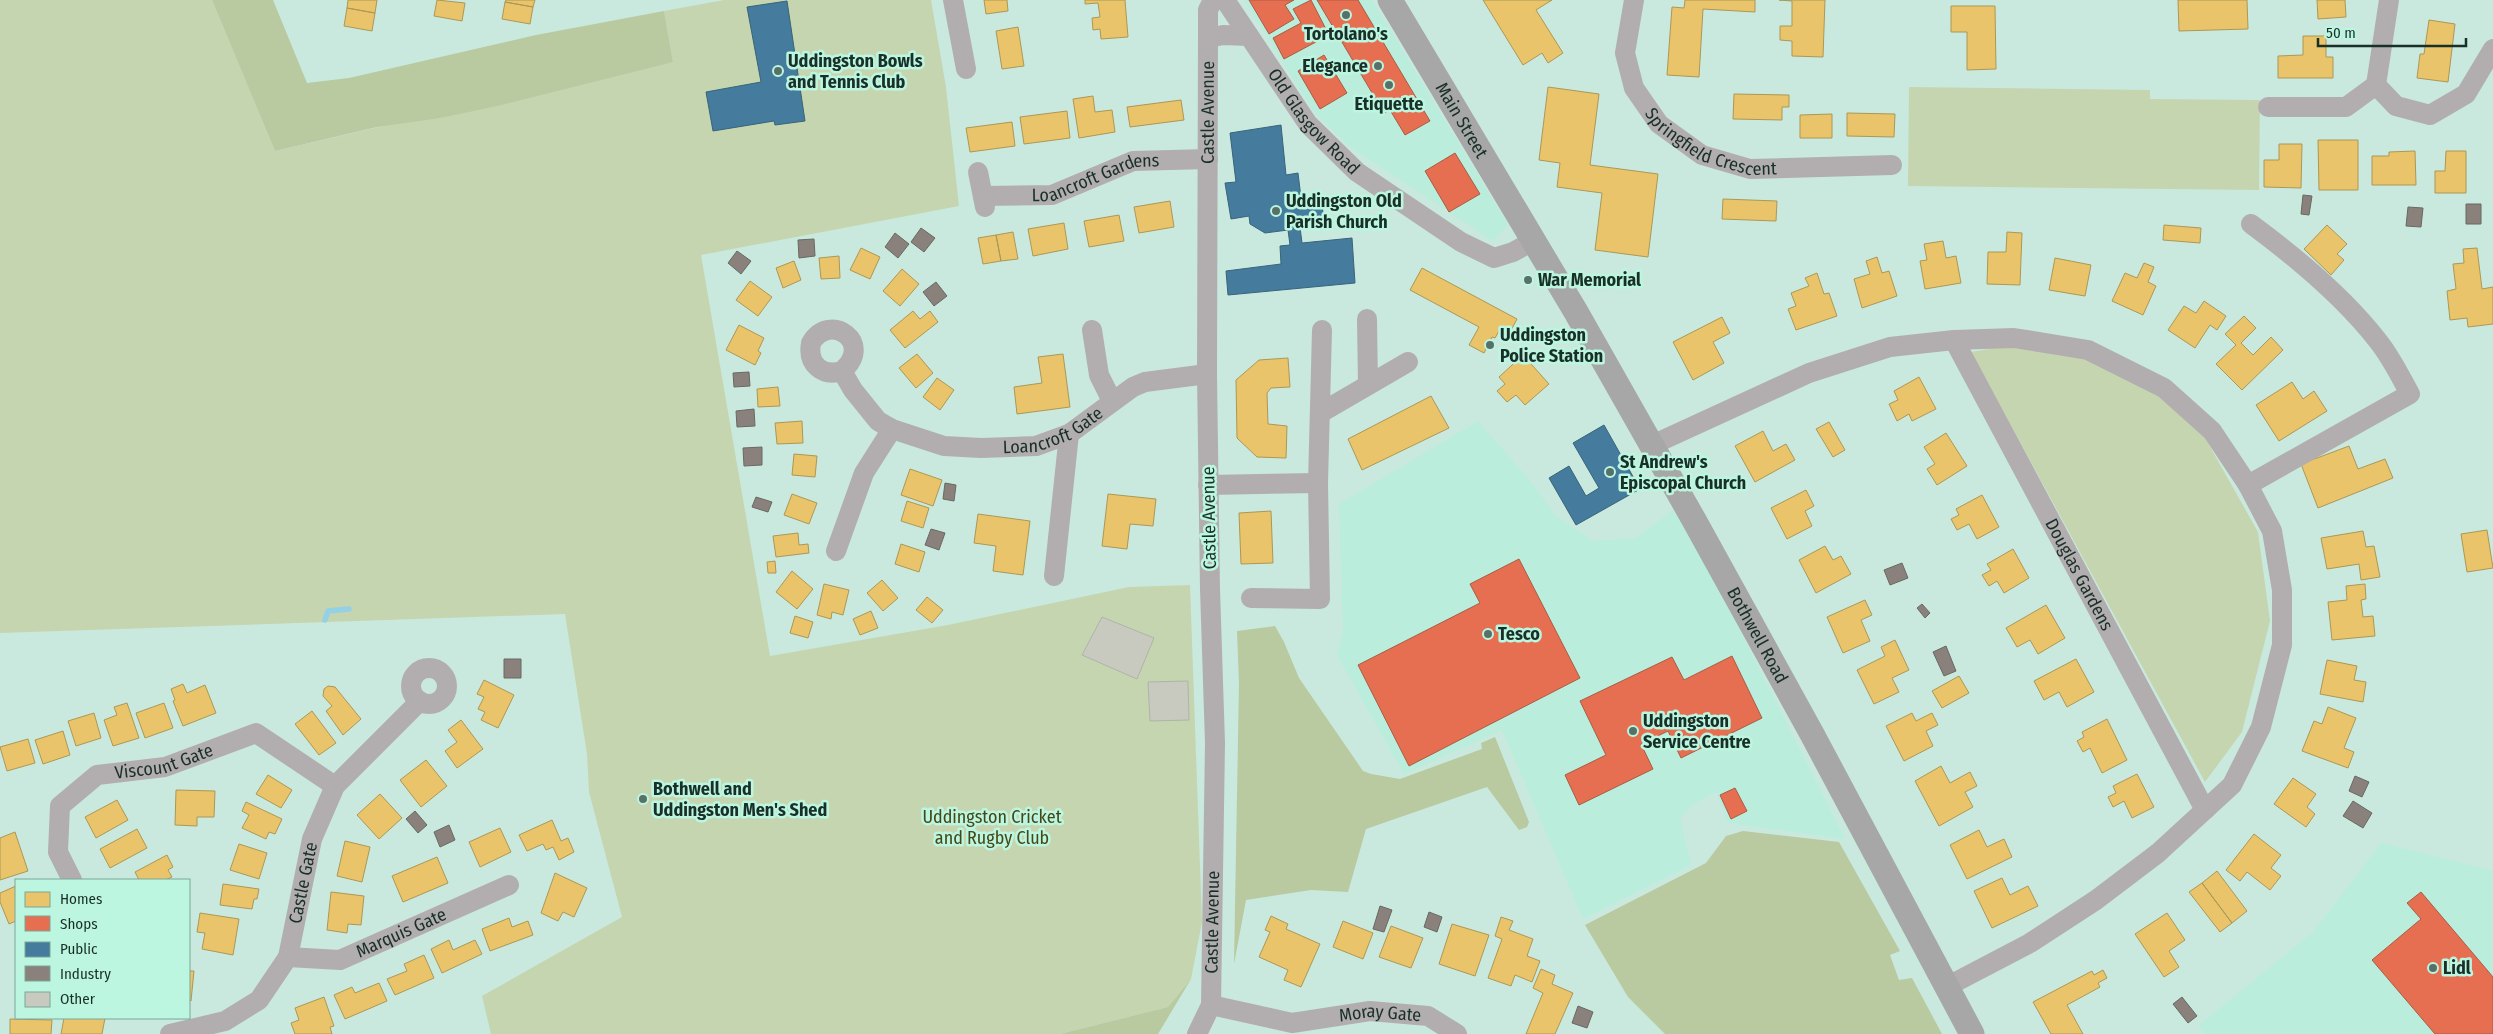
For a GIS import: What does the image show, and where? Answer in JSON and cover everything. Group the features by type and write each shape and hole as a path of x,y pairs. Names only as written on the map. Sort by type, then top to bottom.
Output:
{"main road":[{"name":"Main Street","path":"1390,0 1533,241"},
{"name":"Bothwell Road","path":"1533,241 1652,445 1948,986 1972,1034"}],"street":[{"path":"953,0 966,69"},
{"name":"Castle Avenue","path":"1197,1034 1211,1005 1214,743 1207,374 1208,10 1213,0"},
{"name":"Old Glasgow Road","path":"1224,0 1308,124 1357,172 1461,242 1494,258 1513,252 1533,241"},
{"name":"Springfield Crescent","path":"1634,0 1626,53 1634,88 1659,124 1702,155 1750,169 1892,165"},
{"path":"2268,107 2346,107 2376,85 2389,0"},
{"path":"1208,38 1249,36"},
{"path":"2376,85 2396,106 2430,115 2466,94 2493,49"},
{"name":"Loancroft Gardens","path":"978,172 984,203 1052,195 1134,161 1208,159"},
{"path":"2248,485 2410,394 2379,342 2345,305 2301,264 2251,224"},
{"path":"1367,319 1368,385"},
{"path":"1092,330 1098,375 1112,401"},
{"path":"1251,598 1320,599 1318,483 1322,412 1322,330"},
{"path":"1652,445 1809,373 1890,347 1954,340 2014,338 2088,350 2164,388 2212,431 2248,485 2272,530 2282,590 2282,645 2261,727 2232,785 2158,853 2096,900 2030,943 1948,986"},
{"name":"Douglas Gardens","path":"1954,340 2205,810"},
{"path":"1322,412 1408,362"},
{"name":"Loancroft Gate","path":"842,371 865,406 878,421 892,429 944,446 981,448 1036,446 1069,434 1133,387 1145,382 1207,374"},
{"path":"836,551 864,473 892,429"},
{"path":"1054,576 1069,434"},
{"path":"1208,486 1318,483"},
{"name":"Castle Gate","path":"170,1034 225,1021 259,1000 288,957 312,839 335,786 420,701"},
{"name":"Viscount Gate","path":"72,879 58,852 60,806 96,775 165,767 256,733 335,786"},
{"name":"Marquis Gate","path":"288,957 340,960 509,885"},
{"name":"Moray Gate","path":"1211,1005 1292,1023 1370,1011 1428,1016 1457,1034"}],"shaded area":[{"path":"212,0 273,0 307,83 349,78 536,35 664,11 673,62 497,106 440,118 377,127 275,151"},
{"path":"1244,0 1372,0 1508,225 1493,241 1349,146 1313,111"},
{"path":"1478,421 1533,484 1555,515 1593,541 1636,538 1673,510 1704,559 1845,839 1728,823 1716,792 1692,805 1680,819 1691,865 1583,919 1502,730 1404,774 1337,655 1343,632 1339,504"},
{"path":"1275,626 1299,678 1363,771 1400,779 1482,749 1481,743 1495,737 1529,822 1527,827 1519,830 1487,787 1366,829 1348,892 1311,890 1246,900 1234,964 1239,683 1237,631"},
{"path":"1743,831 1839,842 1900,951 1890,955 1899,980 1912,978 1942,1034 1665,1034 1628,997 1585,925 1706,863 1726,836"},
{"path":"2381,843 2493,871 2493,1034 2205,1034 2198,1026 2313,932"},
{"path":"1191,979 1158,1034 1060,1034 1168,1007"}],"green space":[{"name":"Uddingston Cricket and Rugby Club","path":"0,0 212,0 275,151 609,74 673,62 664,11 724,0 931,0 946,87 959,206 701,255 770,656 948,625 1129,587 1190,585 1202,922 1191,979 1168,1007 1060,1034 491,1034 482,996 622,917 589,792 587,754 565,614 0,633"},
{"path":"1909,87 2150,90 2150,99 2260,100 2259,190 1908,186"},
{"path":"2012,345 2086,359 2152,390 2204,436 2258,532 2270,621 2242,732 2205,782 1971,352"}],"building: Homes":[{"path":"348,0 377,0 375,13 347,8"},
{"path":"437,0 465,3 462,21 434,16"},
{"path":"506,0 535,0 533,7 505,2"},
{"path":"984,0 1007,0 1008,11 986,14"},
{"path":"1085,0 1125,0 1128,37 1101,39 1100,29 1093,30 1092,18 1100,17 1098,3 1085,4"},
{"path":"1483,0 1552,0 1536,10 1563,53 1548,63 1542,53 1523,65"},
{"path":"1685,0 1755,0 1755,12 1703,9 1699,77 1667,75 1672,7 1684,8"},
{"path":"1779,0 1825,0 1823,57 1792,56 1792,41 1780,40 1780,26 1792,26 1792,1"},
{"path":"2178,0 2247,0 2248,29 2179,31"},
{"path":"2317,0 2345,0 2346,17 2318,19"},
{"path":"505,2 533,7 530,24 502,19"},
{"path":"1951,6 1995,6 1996,69 1967,70 1967,32 1951,32"},
{"path":"347,8 375,13 372,31 344,26"},
{"path":"2429,20 2455,24 2448,82 2417,78 2420,54 2424,54"},
{"path":"1018,27 1024,66 1002,69 996,31"},
{"path":"2303,36 2326,36 2326,57 2333,57 2333,78 2278,78 2278,56 2303,55"},
{"path":"1548,87 1599,94 1590,165 1658,174 1648,257 1595,250 1602,193 1557,187 1560,163 1539,160"},
{"path":"1734,94 1789,95 1789,107 1782,107 1782,120 1733,119"},
{"path":"1093,96 1095,112 1112,110 1115,132 1079,138 1073,99"},
{"path":"1181,100 1184,120 1130,127 1127,107"},
{"path":"1067,111 1070,138 1024,144 1020,117"},
{"path":"1847,113 1895,114 1894,137 1847,136"},
{"path":"1832,114 1832,138 1800,138 1800,115"},
{"path":"1012,122 1015,146 970,152 966,128"},
{"path":"2318,140 2358,140 2358,190 2319,190"},
{"path":"2279,144 2302,144 2301,188 2264,187 2264,160 2279,160"},
{"path":"2415,151 2416,185 2372,185 2372,156 2389,156 2389,152"},
{"path":"2446,151 2466,151 2466,193 2435,193 2435,171 2445,171"},
{"path":"1723,199 1777,201 1776,221 1722,219"},
{"path":"1170,201 1174,227 1139,233 1134,207"},
{"path":"1119,215 1124,241 1089,247 1084,221"},
{"path":"1064,223 1068,249 1033,256 1028,229"},
{"path":"2164,225 2201,228 2200,243 2163,240"},
{"path":"2327,225 2347,244 2337,254 2344,260 2331,275 2304,249"},
{"path":"1013,232 1018,259 1001,261 996,235"},
{"path":"2007,232 2022,233 2020,285 1987,284 1988,252 2006,252"},
{"path":"996,235 1001,261 983,264 978,238"},
{"path":"1943,241 1946,258 1956,256 1961,283 1925,289 1920,261 1927,260 1924,244"},
{"path":"861,248 880,257 870,279 850,270"},
{"path":"2477,248 2482,289 2493,287 2493,324 2468,327 2467,318 2450,320 2447,291 2456,289 2453,264 2464,263 2463,249"},
{"path":"839,256 840,278 821,279 819,258"},
{"path":"1877,257 1882,273 1889,271 1897,296 1862,308 1854,279 1870,274 1866,261"},
{"path":"2055,258 2091,265 2085,296 2049,290"},
{"path":"794,261 801,280 783,288 776,268"},
{"path":"2144,263 2154,267 2148,282 2156,286 2143,315 2112,301 2125,273 2137,278"},
{"path":"1422,268 1517,319 1508,336 1499,331 1495,338 1492,337 1484,353 1469,345 1479,327 1410,290"},
{"path":"902,269 919,284 900,306 883,291"},
{"path":"1817,273 1824,294 1829,293 1837,316 1796,330 1788,309 1796,306 1791,293 1809,286 1805,278"},
{"path":"750,281 772,297 758,316 736,300"},
{"path":"2204,301 2226,316 2217,330 2210,325 2195,348 2168,330 2184,306 2196,313"},
{"path":"913,311 920,319 930,311 938,322 905,348 890,330"},
{"path":"2244,316 2256,328 2241,343 2253,355 2271,337 2283,350 2242,390 2216,364 2236,345 2225,334"},
{"path":"1722,317 1730,333 1713,342 1724,363 1693,380 1673,342"},
{"path":"739,325 764,338 758,351 761,353 755,365 726,350"},
{"path":"917,354 933,373 916,388 899,368"},
{"path":"1063,354 1070,407 1017,414 1014,387 1042,383 1038,357"},
{"path":"1523,355 1549,384 1525,405 1516,395 1507,402 1497,391 1505,384 1499,377"},
{"path":"1288,358 1290,387 1271,388 1267,393 1268,424 1287,426 1286,458 1257,457 1237,438 1236,380 1259,360"},
{"path":"1919,377 1936,409 1912,421 1909,414 1897,421 1889,404 1898,400 1894,391"},
{"path":"937,378 954,390 940,410 923,397"},
{"path":"2292,382 2303,399 2314,391 2327,411 2279,441 2256,405"},
{"path":"778,387 780,406 758,407 757,389"},
{"path":"1431,396 1449,428 1362,470 1348,439"},
{"path":"802,421 803,443 777,444 775,423"},
{"path":"1829,422 1845,450 1833,457 1816,429"},
{"path":"1763,431 1773,451 1786,444 1795,460 1755,482 1735,446"},
{"path":"1946,433 1967,466 1937,485 1927,469 1935,464 1924,447"},
{"path":"2349,446 2358,469 2385,459 2393,478 2318,508 2301,464"},
{"path":"794,454 817,456 815,477 792,475"},
{"path":"910,469 942,480 933,506 901,495"},
{"path":"1806,490 1814,506 1805,511 1812,526 1787,539 1771,508"},
{"path":"792,494 817,503 809,524 784,515"},
{"path":"1108,494 1156,499 1153,526 1130,524 1127,549 1102,546"},
{"path":"1982,495 1999,527 1977,539 1969,524 1957,530 1951,519 1959,515 1956,509"},
{"path":"907,501 929,508 923,528 901,521"},
{"path":"1271,511 1273,563 1241,564 1239,513"},
{"path":"978,514 1030,521 1023,575 993,571 996,546 974,543"},
{"path":"2487,530 2493,568 2467,572 2461,534"},
{"path":"2363,531 2366,547 2374,546 2380,577 2361,580 2359,564 2327,569 2321,538"},
{"path":"798,533 799,545 808,544 809,553 776,557 773,536"},
{"path":"901,544 925,552 919,572 895,564"},
{"path":"1825,546 1833,560 1841,556 1851,574 1816,593 1799,560"},
{"path":"2013,549 2029,578 2004,593 1997,581 1989,586 1982,575 1991,570 1987,564"},
{"path":"775,561 776,573 768,573 767,562"},
{"path":"792,571 813,589 797,609 776,592"},
{"path":"882,580 898,598 883,611 867,593"},
{"path":"824,584 849,590 843,615 832,612 831,619 817,615"},
{"path":"2365,584 2366,599 2361,600 2363,617 2373,616 2375,636 2332,640 2328,602 2347,600 2346,586"},
{"path":"927,597 943,610 932,623 916,610"},
{"path":"1865,600 1872,615 1861,620 1870,641 1843,653 1827,617"},
{"path":"2046,605 2065,638 2038,654 2030,640 2017,647 2006,628"},
{"path":"871,611 878,628 860,635 853,619"},
{"path":"795,616 813,622 808,638 790,633"},
{"path":"1895,640 1909,670 1892,678 1899,692 1874,704 1857,670 1885,656 1881,647"},
{"path":"2076,659 2094,692 2067,707 2059,692 2044,700 2034,681"},
{"path":"2327,660 2357,666 2354,680 2366,682 2363,702 2320,694"},
{"path":"1959,676 1969,693 1942,708 1932,691"},
{"path":"484,680 514,695 498,728 481,720 485,712 478,709 484,697 477,694"},
{"path":"183,684 187,693 205,685 216,713 183,726 173,701 175,700 171,689"},
{"path":"328,686 335,687 361,719 343,735 326,711 332,706 323,696 324,689"},
{"path":"127,703 139,738 113,746 104,720 117,715 114,707"},
{"path":"164,703 173,728 145,738 136,713"},
{"path":"2328,707 2356,718 2344,748 2354,752 2348,768 2302,751 2314,721 2322,724"},
{"path":"312,711 336,743 319,755 295,724"},
{"path":"94,713 101,738 76,746 68,721"},
{"path":"1912,713 1916,721 1932,713 1938,725 1926,731 1933,746 1904,761 1886,726"},
{"path":"2107,719 2127,760 2102,773 2090,748 2083,752 2077,741 2084,737 2082,732"},
{"path":"461,720 483,749 457,768 445,751 457,742 448,730"},
{"path":"63,731 70,755 43,764 35,740"},
{"path":"28,739 35,763 7,771 0,747"},
{"path":"426,760 447,786 421,807 400,780"},
{"path":"1941,766 1950,783 1970,772 1977,786 1965,792 1973,807 1939,826 1915,781"},
{"path":"2137,774 2154,807 2132,818 2124,801 2113,807 2108,797 2116,793 2113,786"},
{"path":"268,775 292,790 281,808 256,794"},
{"path":"2293,778 2316,794 2307,807 2315,814 2306,827 2274,804"},
{"path":"176,790 215,791 214,817 197,817 197,826 175,825"},
{"path":"380,794 402,818 379,839 357,815"},
{"path":"117,800 128,820 96,838 85,817"},
{"path":"246,802 282,819 275,834 269,832 266,839 242,828 249,815 242,811"},
{"path":"552,820 561,841 568,838 574,852 559,860 553,847 546,850 543,844 527,851 519,835"},
{"path":"500,828 511,852 480,867 469,842"},
{"path":"137,829 147,848 110,868 100,849"},
{"path":"1979,830 1987,847 2004,839 2012,857 1967,879 1950,845"},
{"path":"15,832 28,871 0,880 0,838"},
{"path":"2254,834 2281,855 2271,868 2281,876 2270,890 2247,872 2240,881 2226,870"},
{"path":"345,841 370,847 362,882 337,876"},
{"path":"239,844 267,853 259,879 230,870"},
{"path":"167,855 173,867 168,870 172,877 167,879 138,879 135,872"},
{"path":"437,857 448,883 403,902 392,876"},
{"path":"2217,871 2247,911 2232,923 2202,883"},
{"path":"555,873 587,888 574,917 563,912 558,921 541,913"},
{"path":"2002,878 2010,895 2028,886 2038,906 1992,928 1974,891"},
{"path":"2202,883 2232,923 2220,932 2189,892"},
{"path":"223,884 259,889 252,909 220,905"},
{"path":"15,886 15,921 9,924 0,902 0,893"},
{"path":"331,892 364,896 361,925 348,924 347,933 327,930"},
{"path":"200,913 239,919 233,955 202,949 205,933 197,932"},
{"path":"2167,913 2185,940 2169,951 2179,967 2164,977 2135,934"},
{"path":"1271,916 1288,924 1286,929 1320,944 1301,987 1284,980 1288,970 1259,957 1270,932 1265,930"},
{"path":"1501,917 1513,921 1509,930 1533,939 1527,956 1540,961 1532,982 1515,975 1511,986 1488,978 1502,939 1495,936"},
{"path":"509,918 512,927 528,921 533,935 490,951 482,929"},
{"path":"1343,921 1373,933 1363,959 1333,947"},
{"path":"1452,924 1489,935 1475,976 1439,964"},
{"path":"1391,926 1423,938 1411,968 1379,957"},
{"path":"449,940 453,950 475,940 482,954 442,973 431,949"},
{"path":"424,955 434,978 395,995 387,979 407,971 404,964"},
{"path":"1541,969 1555,975 1552,984 1573,993 1555,1034 1526,1034 1543,993 1533,988"},
{"path":"2103,970 2107,978 2098,983 2100,987 2067,1005 2083,1034 2051,1034 2033,1002 2092,971 2094,975"},
{"path":"190,971 194,971 191,1001"},
{"path":"379,983 387,1001 345,1019 334,995 352,987 355,993"},
{"path":"324,997 334,1026 330,1027 332,1034 295,1034 291,1023 299,1020 295,1008"},
{"path":"10,1019 52,1020 51,1034 10,1034"},
{"path":"64,1019 105,1019 102,1034 61,1034"}],"building: Shops":[{"path":"1249,0 1294,0 1285,5 1294,19 1269,34"},
{"path":"1311,0 1329,35 1284,59 1273,38 1301,23 1293,9"},
{"path":"1317,0 1358,0 1430,121 1405,135 1390,110 1384,113"},
{"path":"1324,55 1347,93 1320,109 1298,71"},
{"path":"1455,153 1480,194 1449,212 1425,171"},
{"name":"Tesco","path":"1519,559 1580,678 1409,766 1358,665 1480,603 1470,584"},
{"path":"1732,656 1762,718 1681,758 1668,731 1641,744 1653,769 1579,805 1565,775 1606,755 1580,701 1672,657 1684,680"},
{"path":"1735,788 1747,811 1731,819 1720,795"},
{"name":"Lidl","path":"2421,892 2493,977 2493,1034 2435,1034 2372,960 2421,919 2407,903"}],"building: Public":[{"name":"Uddingston Bowls and Tennis Club","path":"787,1 805,121 775,125 774,121 713,131 706,92 761,82 747,7"},
{"name":"Uddingston Old Parish Church","path":"1281,125 1286,175 1298,173 1302,206 1322,204 1324,223 1300,227 1302,243 1352,238 1355,283 1228,295 1226,271 1281,264 1280,246 1290,245 1288,230 1265,233 1250,224 1249,216 1231,219 1225,183 1236,182 1230,133"},
{"name":"St Andrew's Episcopal Church","path":"1604,425 1640,489 1576,525 1549,478 1569,466 1586,496 1599,488 1573,443"}],"building: Industry":[{"path":"2303,195 2312,196 2309,215 2301,214"},
{"path":"2466,204 2481,204 2481,224 2466,224"},
{"path":"2408,207 2423,208 2421,227 2406,226"},
{"path":"921,228 935,238 924,252 911,242"},
{"path":"895,233 909,244 898,258 885,247"},
{"path":"814,239 815,256 799,258 798,240"},
{"path":"737,251 751,261 741,274 728,263"},
{"path":"936,282 947,296 934,306 923,292"},
{"path":"749,372 750,386 734,387 733,373"},
{"path":"754,409 755,426 737,427 736,411"},
{"path":"762,447 762,465 744,466 743,448"},
{"path":"945,483 956,485 954,501 943,499"},
{"path":"756,497 772,502 768,512 752,507"},
{"path":"931,529 945,533 939,550 925,545"},
{"path":"1902,563 1908,578 1890,585 1884,570"},
{"path":"1922,604 1930,613 1925,618 1917,608"},
{"path":"1946,646 1956,671 1944,676 1933,652"},
{"path":"504,659 521,659 521,678 504,678"},
{"path":"2355,776 2369,782 2362,797 2349,791"},
{"path":"2353,801 2372,813 2363,828 2343,816"},
{"path":"415,811 427,825 418,833 406,819"},
{"path":"449,825 455,840 440,847 434,832"},
{"path":"1380,906 1392,910 1384,932 1373,929"},
{"path":"1429,912 1442,917 1437,932 1424,927"},
{"path":"2182,997 2197,1016 2188,1023 2173,1004"},
{"path":"1578,1006 1593,1012 1587,1028 1572,1023"}],"building: Other":[{"path":"1102,617 1154,638 1137,679 1082,655"},
{"path":"1188,681 1189,720 1150,721 1148,682"}],"waterway":[{"path":"325,620 328,611 349,609"}],"place":[{"name":"Tortolano's","path":"1346,15"},
{"name":"Elegance","path":"1378,66"},
{"name":"Uddingston Bowls and Tennis Club","path":"778,71"},
{"name":"Etiquette","path":"1389,85"},
{"name":"Uddingston Old Parish Church","path":"1276,211"},
{"name":"War Memorial","path":"1528,280"},
{"name":"Uddingston Police Station","path":"1490,345"},
{"name":"St Andrew's Episcopal Church","path":"1610,472"},
{"name":"Tesco","path":"1488,634"},
{"name":"Uddingston Service Centre","path":"1633,731"},
{"name":"Bothwell and Uddingston Men's Shed","path":"643,799"},
{"name":"Lidl","path":"2433,968"}]}
